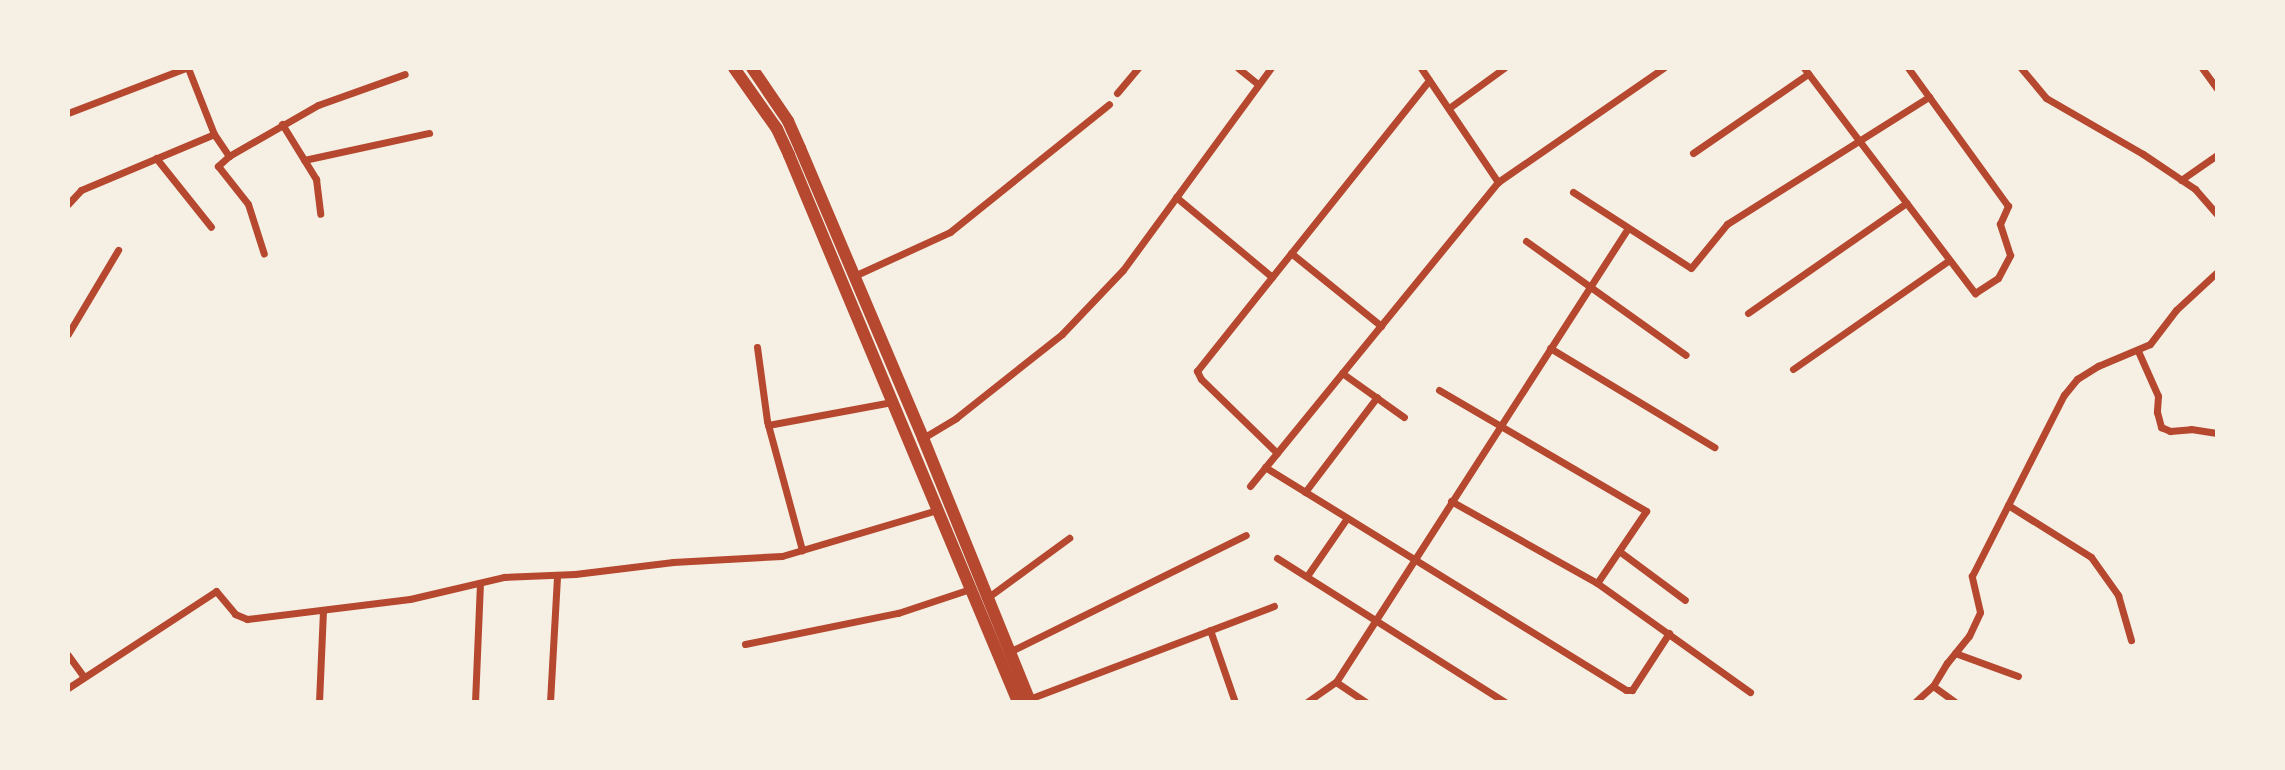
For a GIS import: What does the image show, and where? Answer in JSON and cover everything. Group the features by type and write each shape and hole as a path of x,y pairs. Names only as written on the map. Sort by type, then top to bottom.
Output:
{"main road":[{"path":"734,68 777,129 970,589 1025,701"},
{"path":"751,68 788,121 923,438 1025,701"}],"street":[{"path":"68,113 187,68 215,134 229,156"},
{"path":"1117,93 1138,68"},
{"path":"1238,68 1258,84"},
{"path":"923,438 956,418 1062,334 1122,270 1271,68"},
{"path":"1421,68 1498,182"},
{"path":"1449,108 1504,68"},
{"path":"1250,486 1498,182 1663,68"},
{"path":"1693,153 1806,71 1975,293 1998,278 2010,255 2000,224 2008,206 1908,68"},
{"path":"2021,68 2046,98 2143,154 2195,189 2217,214"},
{"path":"2202,68 2217,89"},
{"path":"264,254 248,204 218,166 229,156 318,105 405,74"},
{"path":"1277,453 1201,379 1197,371 1429,80"},
{"path":"1573,192 1691,268 1727,224 1929,97"},
{"path":"854,276 950,232 1109,104"},
{"path":"282,124 316,179 320,214"},
{"path":"304,160 429,133"},
{"path":"68,204 81,190 215,134"},
{"path":"2181,180 2217,155"},
{"path":"156,158 211,228"},
{"path":"1176,197 1272,277"},
{"path":"1748,313 1906,203"},
{"path":"1307,702 1336,682 1628,228"},
{"path":"1526,241 1686,355"},
{"path":"68,334 118,250"},
{"path":"1291,253 1381,326"},
{"path":"1793,369 1949,260"},
{"path":"1915,702 1933,686 1969,636 1980,612 1972,576 2064,395 2077,379 2098,366 2150,344 2176,310 2217,272"},
{"path":"757,346 768,425 802,550"},
{"path":"1550,348 1714,447"},
{"path":"2138,351 2158,396 2157,412 2161,428 2170,431 2191,429 2217,433"},
{"path":"1342,373 1404,417"},
{"path":"1439,390 1646,511 1597,583"},
{"path":"1305,492 1377,397"},
{"path":"768,425 892,402"},
{"path":"1265,467 1626,690 1632,690 1669,633"},
{"path":"1451,501 1597,583 1750,692"},
{"path":"2008,505 2091,557 2118,595 2131,640"},
{"path":"68,688 216,591 234,614 247,619 323,611 410,599 504,577 557,575 673,562 782,556 937,510"},
{"path":"1307,576 1347,518"},
{"path":"1008,652 1246,535"},
{"path":"986,598 1069,538"},
{"path":"1619,551 1685,600"},
{"path":"1277,558 1505,702"},
{"path":"550,702 557,575"},
{"path":"475,702 480,583"},
{"path":"745,644 898,613 970,589"},
{"path":"1025,701 1274,606"},
{"path":"319,702 323,611"},
{"path":"1210,630 1235,702"},
{"path":"1955,653 2018,676"},
{"path":"68,655 84,677"},
{"path":"1336,682 1366,702"},
{"path":"1933,686 1955,702"}]}
